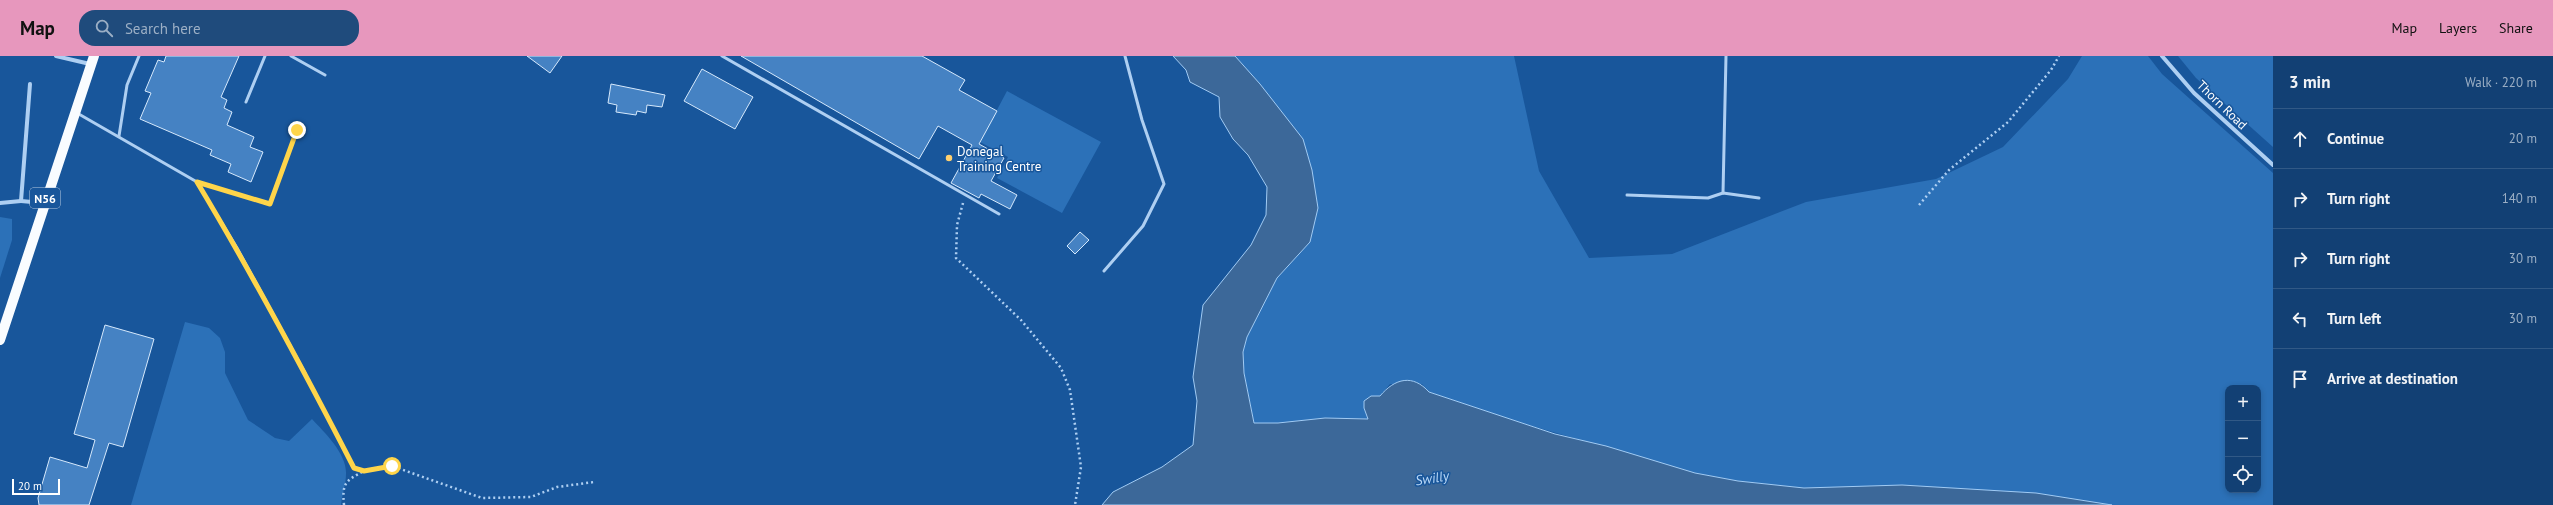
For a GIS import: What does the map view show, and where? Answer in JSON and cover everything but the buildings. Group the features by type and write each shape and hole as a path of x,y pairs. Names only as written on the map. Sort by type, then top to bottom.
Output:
{"main road":[{"name":"N56","path":"0,340 43,203 92,60"}],"street":[{"path":"56,56 92,60"},
{"name":"Thorn Road","path":"2162,56 2194,93 2273,165"},
{"path":"21,201 30,84"},
{"path":"0,203 21,201 43,203"}],"lane":[{"path":"119,136 128,85 139,56"},
{"path":"246,102 265,56"},
{"path":"292,56 325,75"},
{"path":"722,56 999,214"},
{"path":"1104,271 1143,226 1164,184 1142,120 1125,56"},
{"path":"1723,193 1726,56"},
{"path":"74,111 197,182 270,204 297,130"},
{"path":"197,182 237,248 305,373"},
{"path":"1627,195 1708,198 1723,193 1759,198"}],"path":[{"path":"1919,205 1949,170 2008,122 2051,70 2059,56"},
{"path":"966,195 957,226 956,258 1022,320 1061,368 1070,390 1081,467 1075,505"},
{"path":"305,373 354,468 364,471"},
{"path":"344,505 343,491 347,480 364,471 392,466 482,498 531,497 557,487 594,482"}],"shaded area":[{"path":"1235,56 1514,56 1539,171 1589,258 1672,254 1806,202 1936,179 2003,147 2068,79 2082,56 2148,56 2162,74 2273,173 2273,505 2112,505 1804,488 1738,481 1695,473 1497,416 1429,392 1422,384 1390,384 1380,396 1371,396 1364,408 1368,419 1325,418 1278,423 1254,423 1244,373 1243,352 1247,337 1277,278 1310,242 1246,68"},
{"path":"2178,56 2273,56 2273,147 2196,78"},
{"path":"1007,91 1101,142 1062,213 997,178 1008,157 980,142"},
{"path":"0,217 12,219 12,240 0,278"},
{"path":"185,322 209,328 220,338 225,352 225,373 248,420 275,438 289,441 312,419 329,437 343,459 345,466 346,478 341,505 131,505"}],"water":[{"name":"Swilly","path":"1173,56 1235,56 1260,84 1303,139 1312,170 1318,208 1310,242 1277,278 1247,337 1243,352 1244,373 1254,423 1278,423 1325,418 1368,419 1364,408 1364,401 1371,396 1380,396 1392,385 1404,380 1417,382 1429,392 1555,434 1606,446 1695,473 1738,481 1804,488 1902,485 2036,493 2112,505 1102,505 1113,492 1162,467 1193,445 1197,401 1193,377 1203,305 1251,245 1266,215 1267,187 1248,155 1233,139 1220,117 1219,97 1190,82 1186,70"}],"place":[{"name":"Donegal Training Centre","path":"949,158"}],"route":[{"path":"297,130 270,204 197,182 237,248 305,373 354,468 364,471 392,466"}]}
